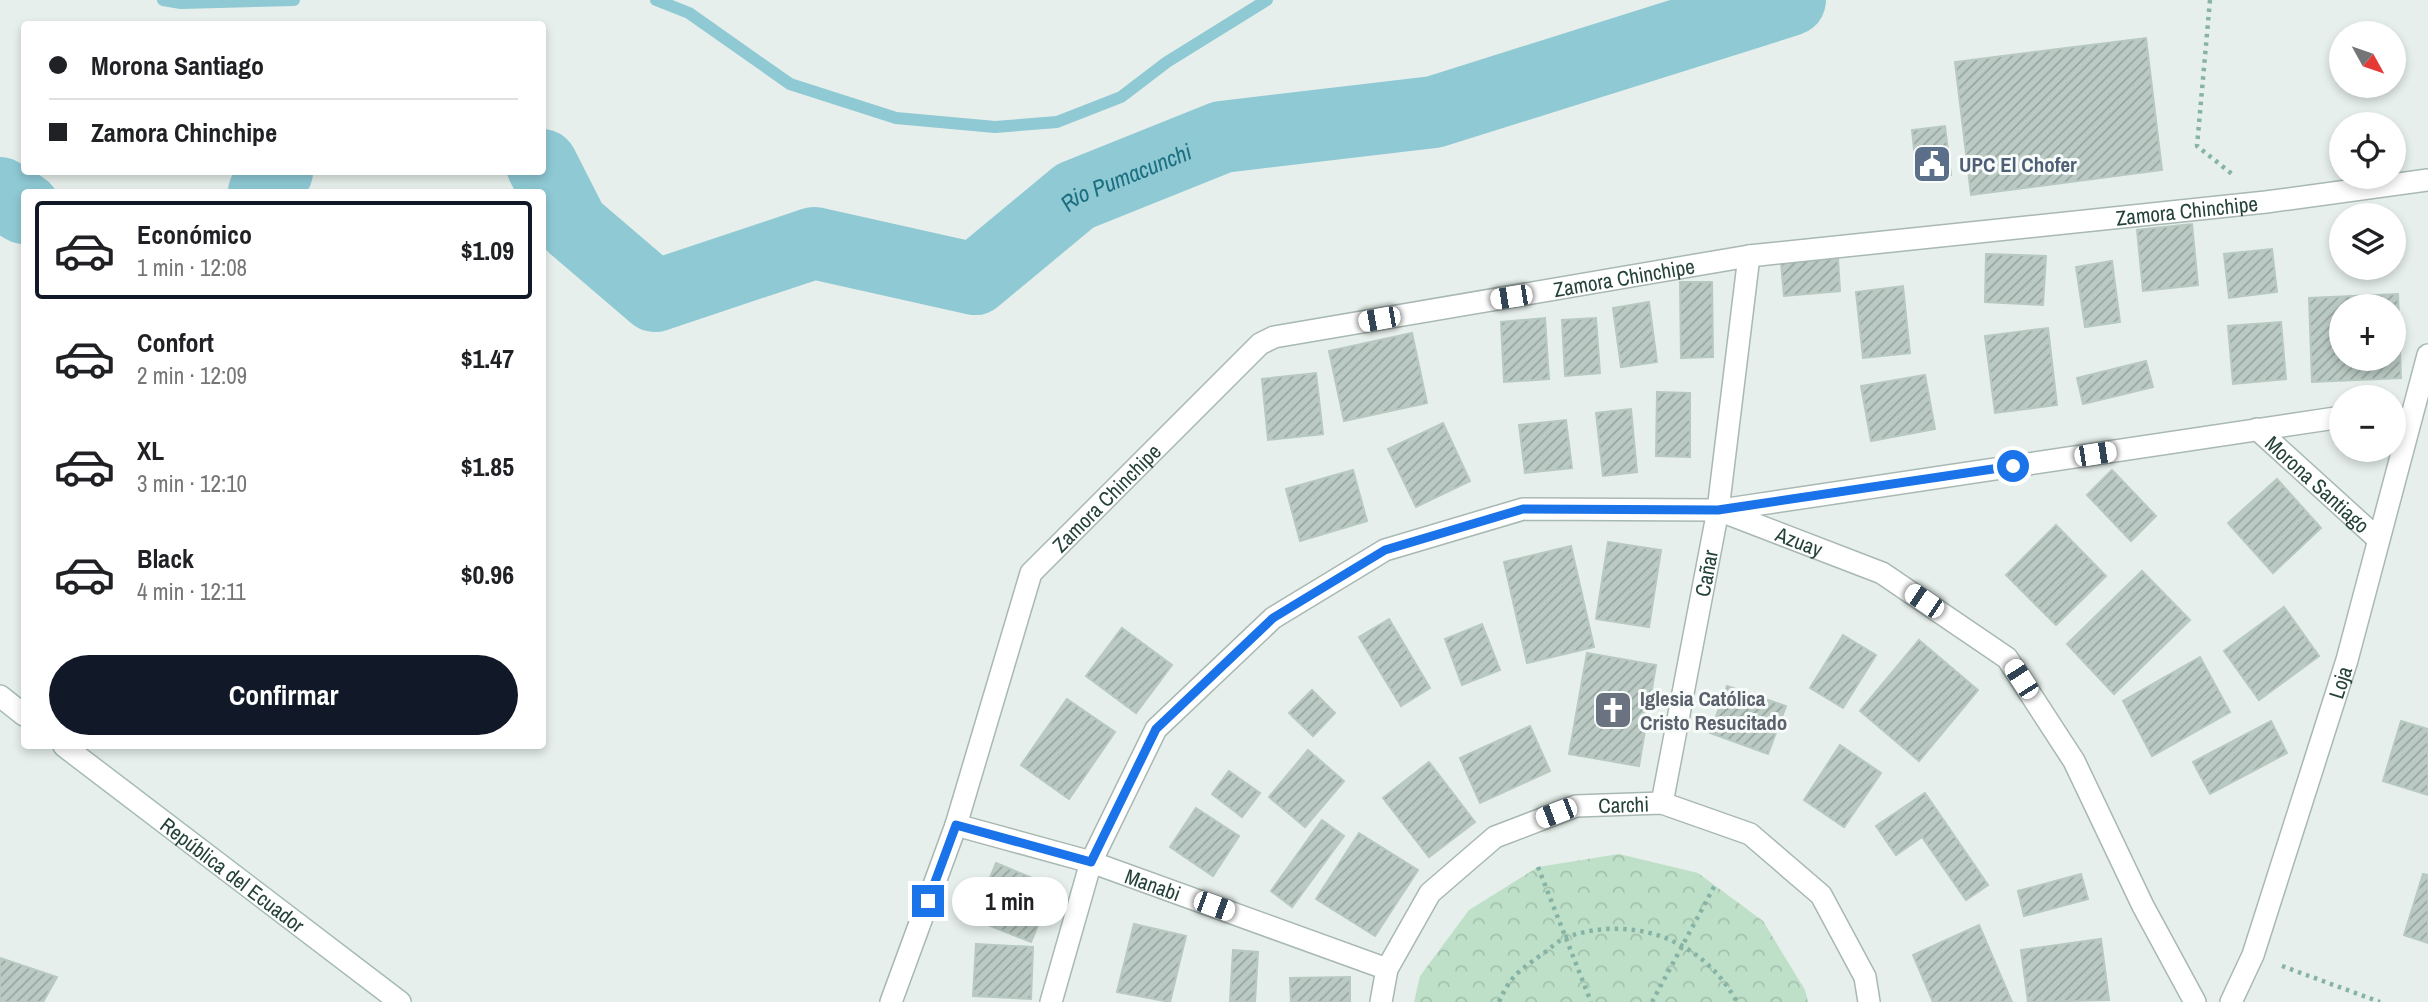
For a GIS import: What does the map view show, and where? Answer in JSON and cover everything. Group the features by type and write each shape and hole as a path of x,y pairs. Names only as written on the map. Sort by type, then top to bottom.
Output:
{"street":[{"name":"Zamora Chinchipe","path":"891,1002 956,825 1031,573 1260,344 1274,337 1749,256 2266,202 2428,180"},
{"name":"Cañar","path":"1662,803 1718,510 1749,256"},
{"name":"Loja","path":"2406,404 2428,355"},
{"name":"Morona Santiago","path":"1718,510 2329,419"},
{"name":"Morona Santiago","path":"2257,429 2378,539"},
{"name":"Loja","path":"2231,1002 2253,955 2347,660 2378,539 2393,462"},
{"name":"Azuay","path":"1051,1002 1091,862 1156,729 1273,618 1385,550 1523,509 1718,510 1882,573 2007,658 2074,761 2143,906 2195,1002"},
{"path":"0,696 21,713"},
{"name":"República del Ecuador","path":"68,749 400,1002"},
{"name":"Carchi","path":"1381,1002 1387,969 1430,893 1495,837 1576,806 1662,803 1750,834 1821,895 1865,977 1869,1002"},
{"name":"Manabi","path":"956,825 1091,862 1387,969"}],"path":[{"path":"2210,0 2197,146 2266,202"},
{"path":"1538,867 1591,1002"},
{"path":"1652,1002 1715,886"},
{"path":"1499,1002 1510,978 1566,937 1625,927 1683,944 1724,978 1737,1002"},
{"path":"2253,955 2380,1002"}],"green space":[{"path":"1619,854 1698,873 1763,921 1805,990 1808,1002 1414,1002 1420,976 1469,910 1538,867"}],"building":[{"path":"2146,38 2162,170 1971,195 1955,62"},
{"path":"1945,126 1951,175 1917,179 1912,130"},
{"path":"2192,224 2198,285 2143,291 2137,230"},
{"path":"2272,249 2277,292 2229,298 2224,254"},
{"path":"1986,254 2046,256 2043,305 1985,302"},
{"path":"1838,258 1840,291 1784,296 1781,263"},
{"path":"2112,261 2120,322 2085,327 2076,267"},
{"path":"1680,282 1712,282 1713,357 1681,358"},
{"path":"1903,286 1910,353 1863,358 1856,292"},
{"path":"2329,297 2329,371 2401,371 2401,378 2312,382 2309,298"},
{"path":"1649,302 1657,362 1621,367 1613,308"},
{"path":"1545,318 1549,379 1504,382 1501,322"},
{"path":"1596,318 1600,373 1565,376 1562,320"},
{"path":"2281,322 2286,379 2233,384 2228,326"},
{"path":"2048,328 2057,405 1995,413 1985,336"},
{"path":"1412,333 1427,403 1344,421 1329,351"},
{"path":"2146,361 2153,387 2083,404 2077,378"},
{"path":"1316,373 1323,434 1268,440 1262,379"},
{"path":"1925,375 1935,429 1871,441 1861,386"},
{"path":"1657,392 1690,393 1690,457 1656,456"},
{"path":"1631,409 1637,472 1603,476 1596,413"},
{"path":"1566,420 1572,468 1525,473 1519,425"},
{"path":"1443,423 1470,481 1416,507 1388,449"},
{"path":"1353,470 1367,521 1300,541 1286,489"},
{"path":"2112,470 2156,516 2131,541 2087,495"},
{"path":"2277,479 2321,528 2273,573 2228,523"},
{"path":"2056,525 2106,576 2056,625 2006,575"},
{"path":"1608,542 1661,550 1649,627 1596,619"},
{"path":"1571,546 1594,647 1527,663 1504,562"},
{"path":"2142,571 2190,620 2114,694 2067,644"},
{"path":"2284,607 2319,656 2259,700 2224,651"},
{"path":"1389,619 1430,688 1401,706 1359,637"},
{"path":"1482,624 1500,670 1462,685 1445,639"},
{"path":"1122,628 1172,665 1136,713 1086,676"},
{"path":"1843,635 1876,655 1843,708 1810,688"},
{"path":"1919,640 1978,690 1919,761 1860,711"},
{"name":"Iglesia Católica Cristo Resucitado","path":"1587,653 1656,665 1639,766 1569,754"},
{"path":"2200,657 2230,712 2152,756 2123,701"},
{"path":"1727,686 1786,706 1768,754 1710,733"},
{"path":"1312,690 1335,713 1313,736 1289,713"},
{"path":"1067,699 1115,732 1069,799 1021,765"},
{"path":"2271,721 2287,753 2210,794 2193,762"},
{"path":"2401,721 2428,729 2428,795 2383,781"},
{"path":"1530,726 1550,771 1480,803 1460,758"},
{"path":"1840,745 1881,773 1844,827 1804,800"},
{"path":"1308,750 1344,781 1305,827 1269,797"},
{"path":"1429,762 1475,822 1429,857 1383,798"},
{"path":"1229,771 1260,793 1242,817 1212,794"},
{"path":"1925,793 1988,885 1966,900 1922,837 1896,855 1876,826"},
{"path":"1196,808 1239,836 1213,876 1170,847"},
{"path":"1322,820 1344,836 1292,907 1271,891"},
{"path":"1359,833 1418,870 1375,936 1316,899"},
{"path":"996,863 1054,887 1031,942 973,919"},
{"path":"2081,874 2088,899 2024,916 2018,891"},
{"path":"2423,874 2428,875 2428,943 2404,935"},
{"path":"1134,924 1186,936 1170,1002 1117,992"},
{"path":"1979,925 2012,1002 1933,1002 1913,955"},
{"path":"2101,939 2109,1000 2028,1002 2021,950"},
{"path":"976,944 1033,947 1031,999 973,996"},
{"path":"1233,950 1258,952 1255,1002 1230,1001"},
{"path":"0,958 57,977 43,1002 0,1002"},
{"path":"1350,977 1350,1002 1291,1002 1290,978"}],"waterway":[{"path":"163,0 181,3 294,0"},
{"path":"656,0 689,13 790,84 896,118 995,127 1057,122 1121,97 1167,62 1267,0"},
{"name":"Rio Pumacunchi","path":"546,173 573,226 655,296 814,243 975,279 1075,196 1222,137 1434,112 1790,0"},
{"name":"Rio Pumacunchi","path":"266,189 275,175"},
{"name":"Rio Pumacunchi","path":"0,193 21,206"}],"place":[{"name":"UPC El Chofer","path":"1932,164"},
{"name":"Iglesia Católica Cristo Resucitado","path":"1613,710"}],"route":[{"path":"928,901 956,825 1091,862 1156,729 1273,618 1385,550 1523,509 1718,510 2013,466"}]}
